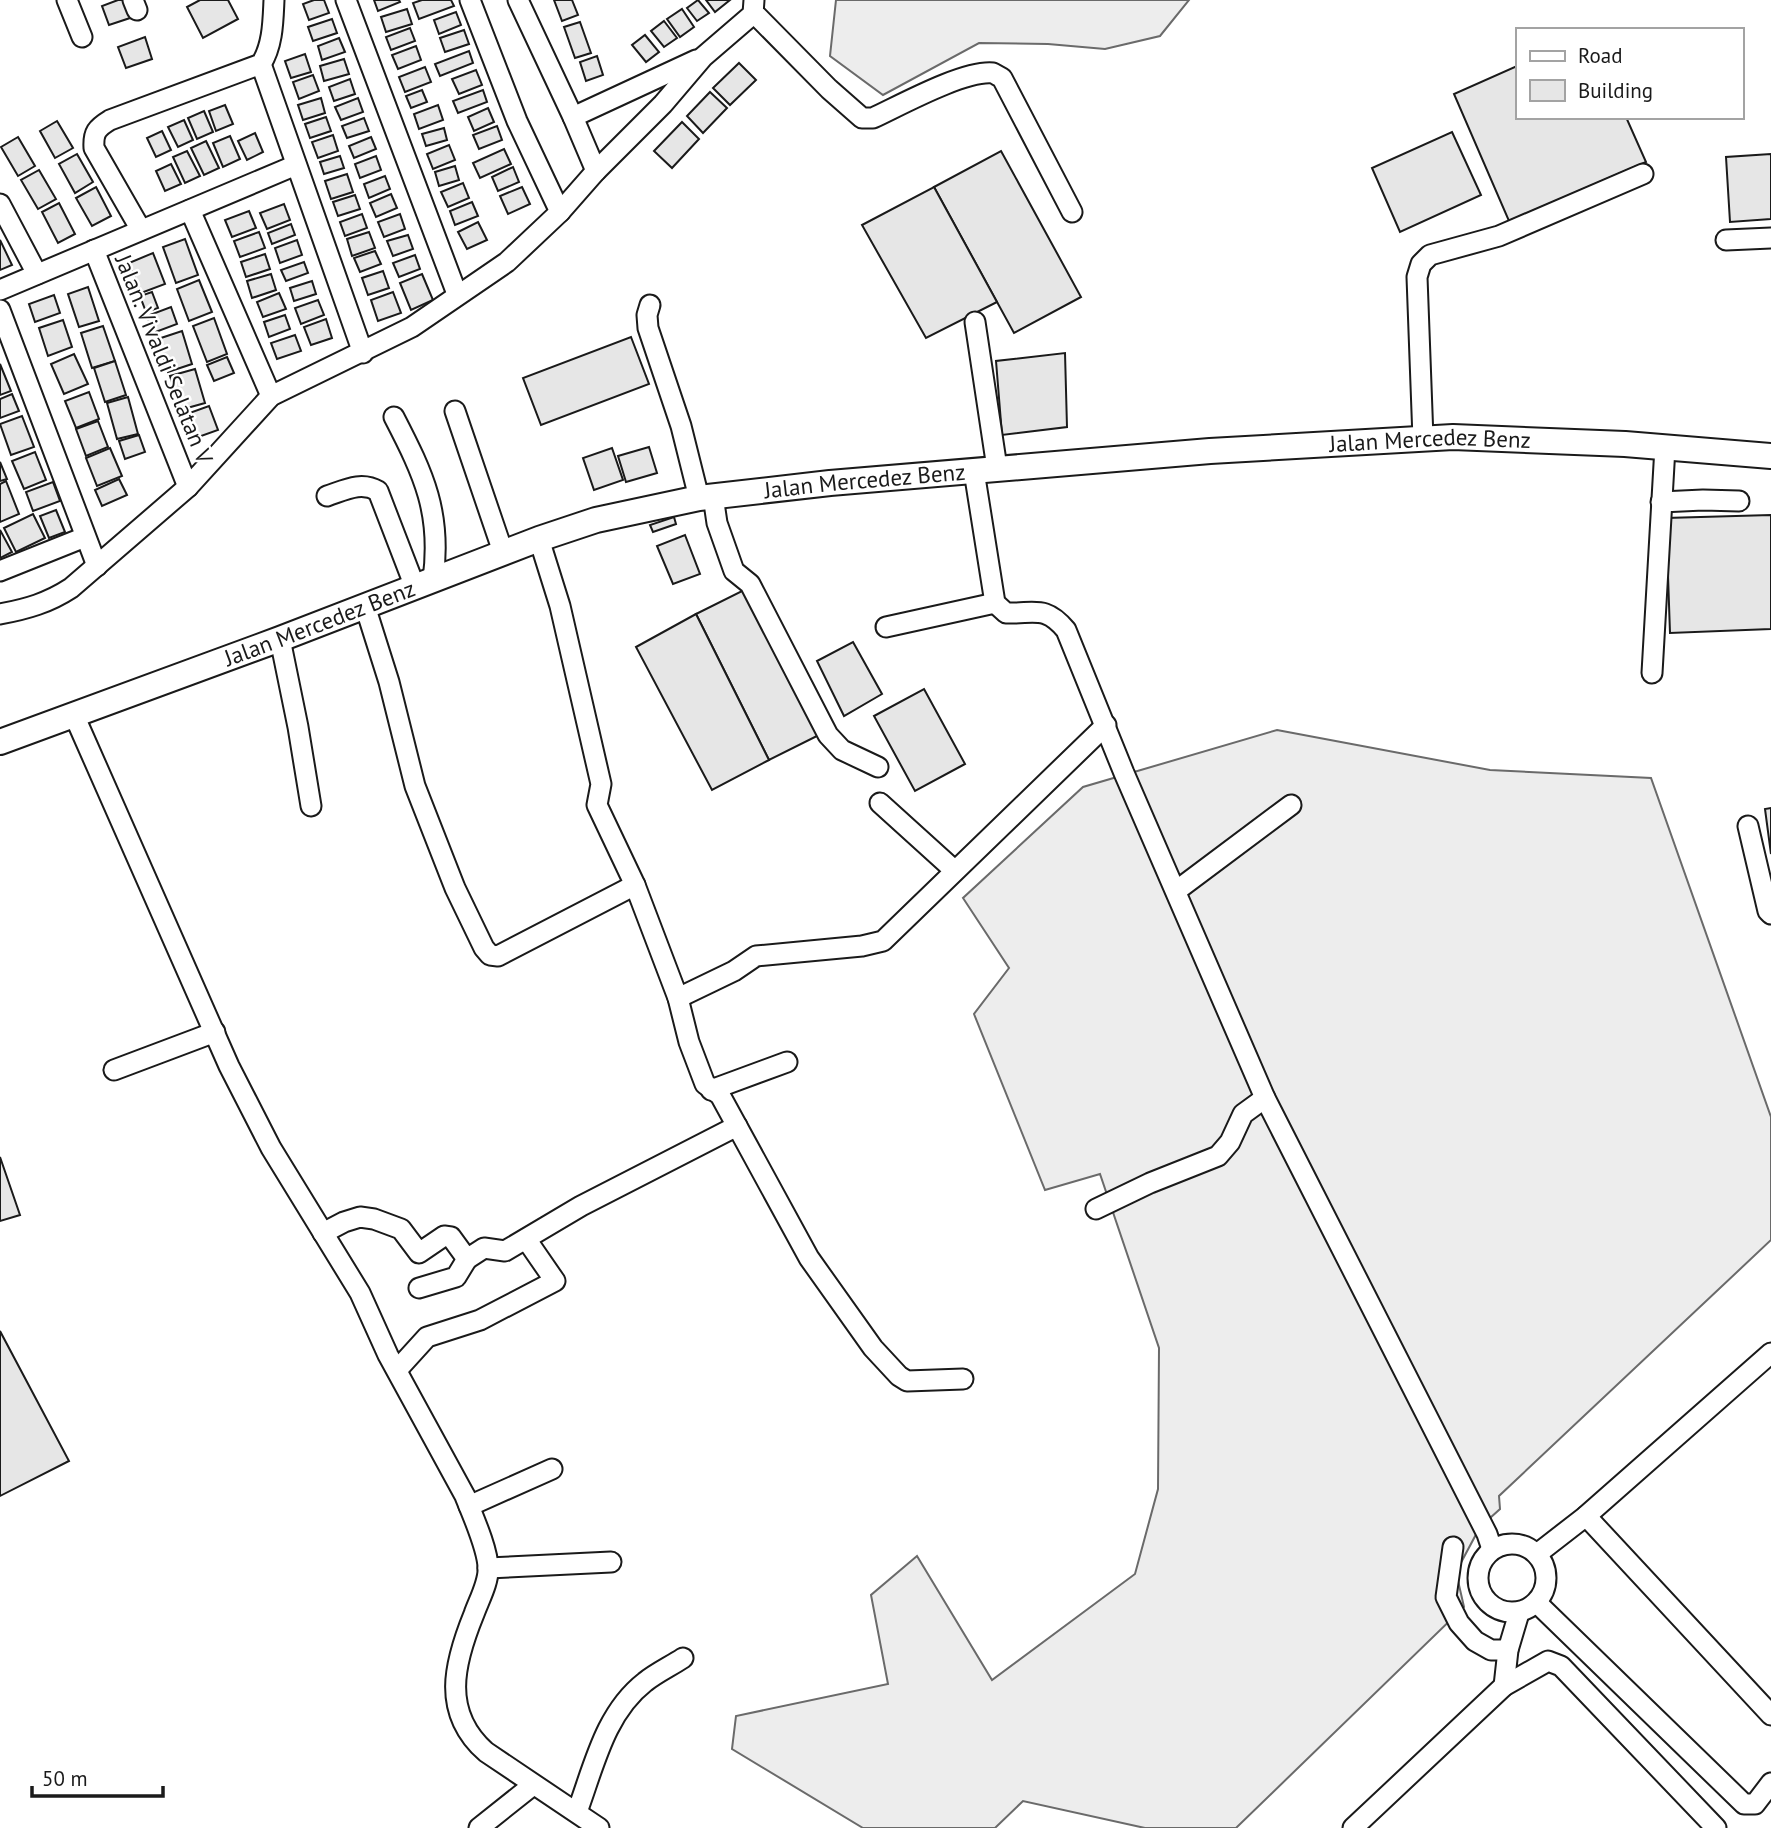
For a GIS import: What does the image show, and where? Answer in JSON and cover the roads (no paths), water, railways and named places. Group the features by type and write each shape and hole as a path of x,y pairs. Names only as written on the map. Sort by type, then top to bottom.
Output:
{"main road":[{"name":"Jalan Mercedez Benz","path":"0,742 280,639 539,539 596,520 706,497 1210,451 1453,437 1665,447 1771,456"}],"street":[{"path":"66,0 82,37"},
{"path":"141,230 94,148 93,135 96,129 110,120 261,64 273,27 274,0"},
{"path":"346,0 457,295"},
{"path":"470,0 517,121 560,212"},
{"path":"518,0 596,172"},
{"path":"0,614 33,608 53,600 97,566 188,486 271,396 412,327 507,262 560,212 663,104 703,57 753,7 757,16 829,89 862,118 873,118 964,79 993,73 1002,78 1072,212"},
{"path":"573,117 703,57"},
{"path":"261,64 363,353"},
{"path":"0,290 296,165"},
{"path":"1423,439 1417,277 1421,264 1430,255 1499,236 1643,174"},
{"path":"0,204 37,274"},
{"path":"190,209 271,396"},
{"path":"1726,240 1771,238"},
{"name":"Jalan. Vivaldi Selatan V","path":"94,250 188,486"},
{"path":"650,304 648,328 734,571 750,584 828,735 842,750 878,767"},
{"path":"0,310 97,566"},
{"path":"975,322 995,603 1006,613 1042,611 1057,620 1066,630 1124,773 1265,1098 1488,1534 1492,1549"},
{"path":"455,411 503,552"},
{"path":"394,417 424,481 433,511 436,542 424,584"},
{"path":"1652,673 1665,447"},
{"path":"327,496 360,486 370,486 378,491 424,584"},
{"path":"1661,502 1740,501"},
{"path":"0,571 85,537"},
{"path":"539,539 560,606 601,784 597,805 635,885 678,998 689,1042 705,1084 718,1093 809,1258 880,1357 907,1381 963,1379"},
{"path":"886,626 995,603"},
{"path":"365,606 389,682 415,786 455,888 490,955 498,957 635,885"},
{"path":"280,639 311,806"},
{"path":"74,715 229,1066 271,1148 360,1293 397,1370 469,1506 488,1567 481,1597 461,1646 455,1684 455,1698 464,1726 474,1741 586,1822 605,1735 619,1710 645,1682 683,1658"},
{"path":"678,998 734,971 756,956 862,946 883,941 1106,725"},
{"path":"880,803 954,870"},
{"path":"1176,891 1291,805"},
{"path":"1748,826 1768,911 1771,914"},
{"path":"114,1070 215,1032"},
{"path":"710,1090 787,1062"},
{"path":"1096,1209 1150,1183 1218,1157 1230,1142 1243,1114 1265,1098"},
{"path":"419,1289 456,1277 467,1259 484,1248 505,1251 581,1206 737,1126"},
{"path":"323,1233 360,1217 374,1219 401,1229 419,1253 444,1236 451,1237 467,1259"},
{"path":"397,1370 427,1337 480,1320 555,1281 526,1239"},
{"path":"1537,1554 1586,1516 1771,1353"},
{"path":"469,1506 552,1469"},
{"path":"1586,1516 1771,1715"},
{"path":"1507,1543 1523,1545 1537,1554 1546,1570 1546,1588 1537,1603 1520,1613 1495,1610 1479,1592 1477,1568 1492,1549 1507,1543"},
{"path":"1453,1547 1446,1597 1459,1623 1475,1641 1490,1650 1508,1650"},
{"path":"488,1567 611,1562"},
{"path":"1537,1603 1744,1804 1755,1804 1771,1783"},
{"path":"1504,1686 1508,1650 1520,1613"},
{"path":"1353,1828 1504,1686 1548,1661 1561,1666 1716,1828"},
{"path":"479,1828 533,1785"}]}
